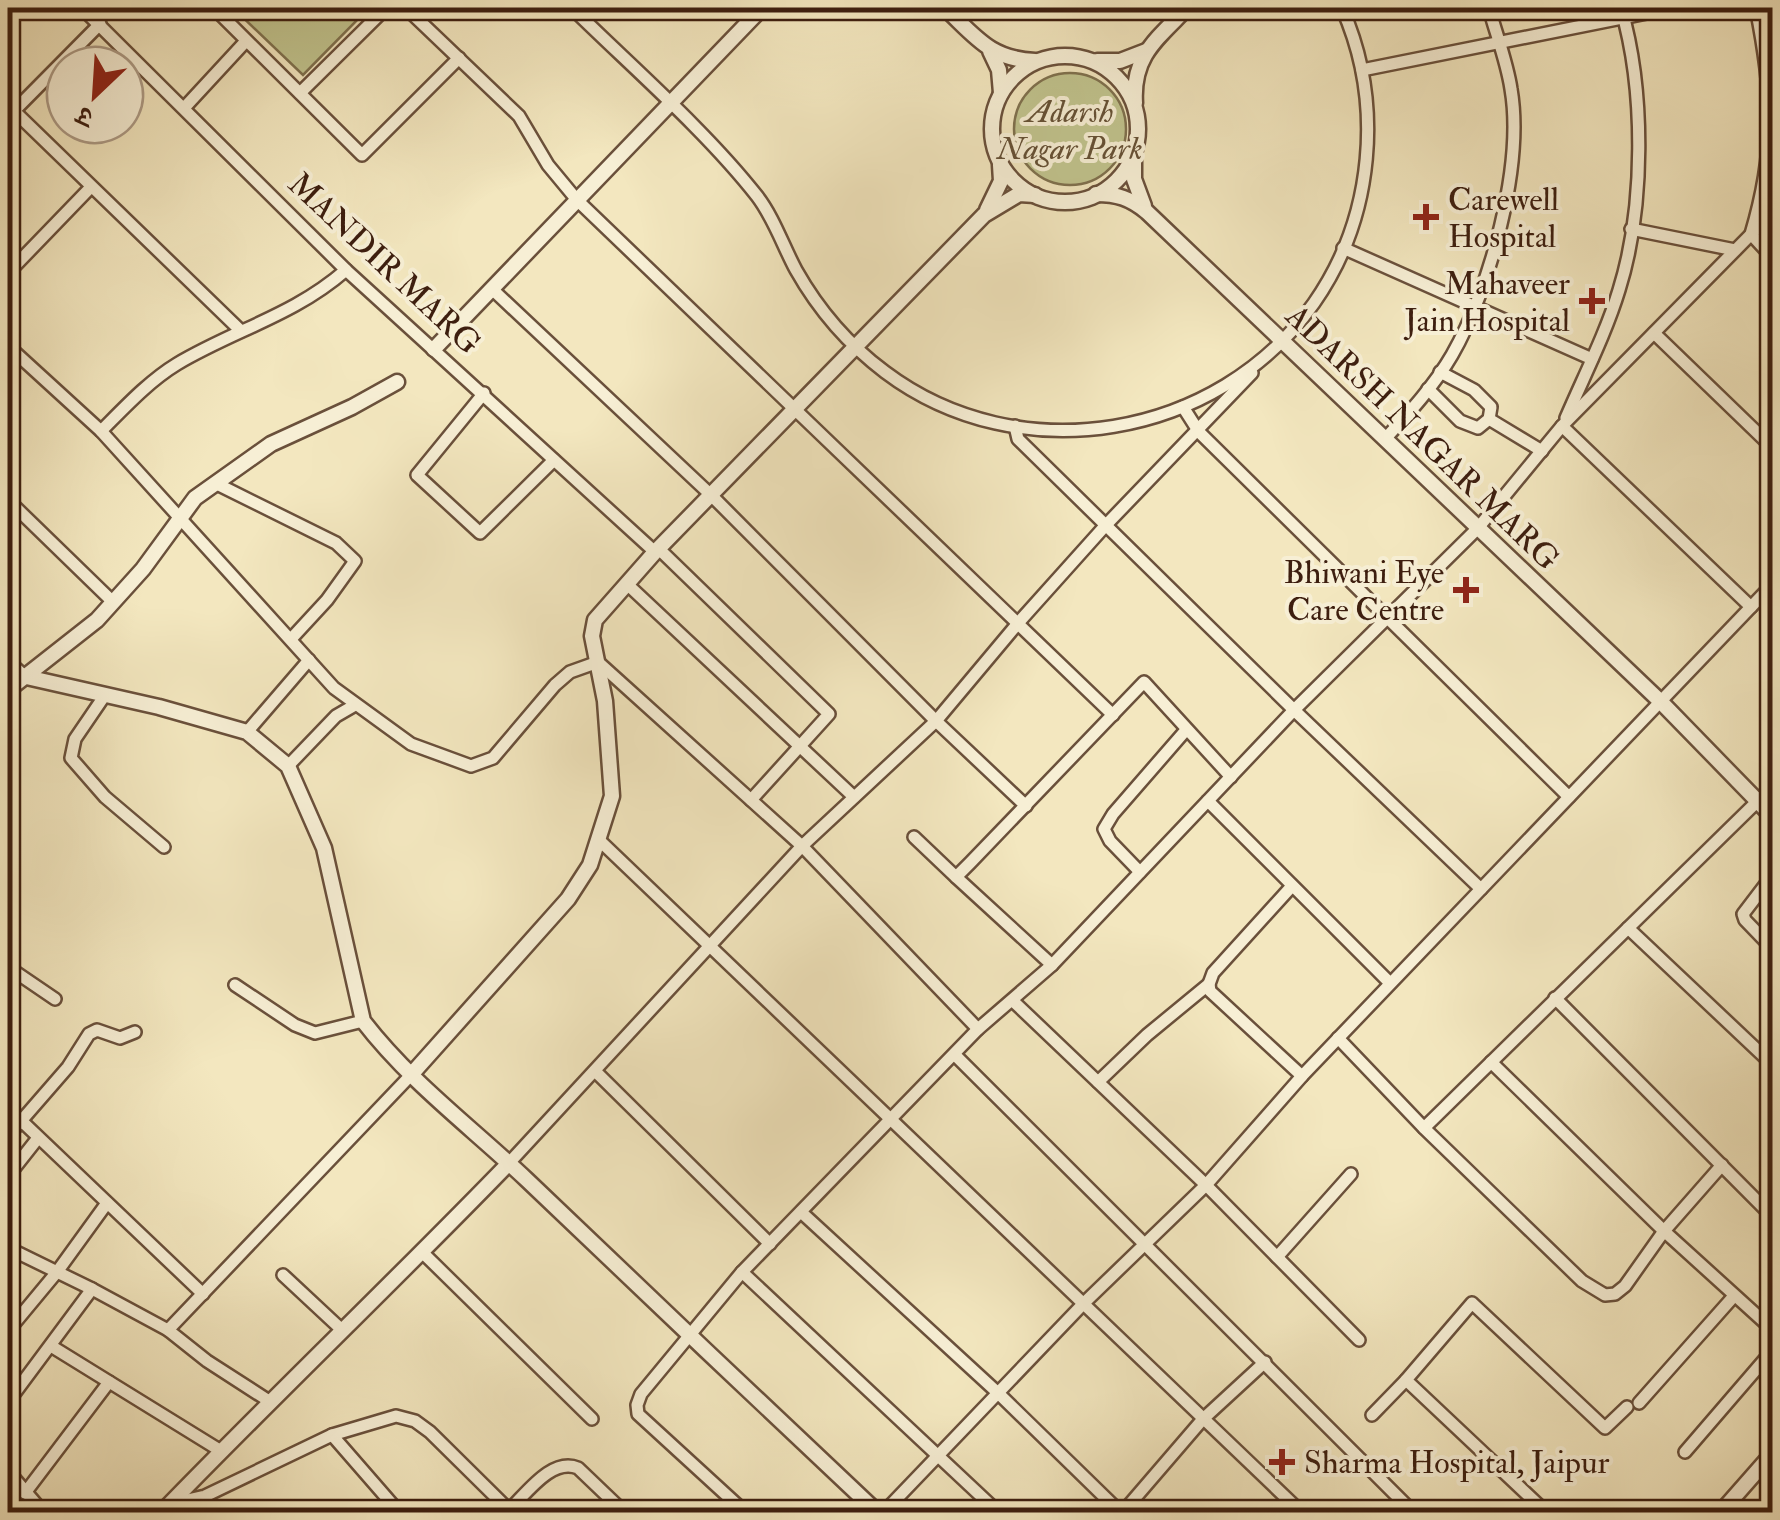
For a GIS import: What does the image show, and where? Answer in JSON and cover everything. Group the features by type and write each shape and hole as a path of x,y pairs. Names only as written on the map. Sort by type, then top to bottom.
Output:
{"street":[{"name":"MANDIR MARG","path":"82,8 346,270 657,550 829,714 800,747"},
{"path":"214,8 362,155 458,58"},
{"path":"300,93 386,8"},
{"path":"406,8 519,116 548,165 578,200 1113,715"},
{"path":"572,8 760,199 816,302 856,347 885,372 954,410 1015,426 1062,432 1129,425 1184,407 1227,385 1282,341"},
{"path":"434,349 760,8"},
{"path":"945,8 990,51 1008,59 1036,62"},
{"path":"1147,212 1134,180 1134,78 1146,51 1187,8"},
{"path":"166,1508 269,1400 509,1163 802,846 936,720 1018,622 1199,432 1315,302 1344,248 1364,186 1368,142 1362,70 1342,8"},
{"path":"1385,439 1428,390 1452,355 1496,249 1512,142 1512,91 1489,8"},
{"path":"1362,70 1623,12 1672,8"},
{"path":"1750,234 1763,193 1771,138 1768,66 1756,8"},
{"path":"1562,426 1620,288 1631,229 1640,141 1636,74 1623,12"},
{"path":"100,24 10,113 92,186 240,331"},
{"path":"185,106 246,41"},
{"path":"990,51 999,70 1001,93"},
{"path":"984,215 1001,181 993,112 1001,93 1020,71 1036,62 1064,56 1120,61 1146,51"},
{"path":"1091,61 1117,79 1130,96 1136,113"},
{"path":"1096,194 1119,177 1134,150"},
{"path":"1000,162 1012,178 1036,195"},
{"path":"8,273 92,186"},
{"path":"168,1330 410,1076 568,899 590,865 612,796 605,701 592,636 595,620 657,550 984,215 1018,194 1064,201 1096,194 1132,200 1147,212"},
{"name":"ADARSH NAGAR MARG","path":"1147,212 1660,702 1772,816"},
{"path":"745,1512 638,1414 641,1394 742,1272 890,1117 978,1029 1052,965 1294,710 1478,528 1562,426 1772,213"},
{"path":"1631,229 1735,250"},
{"path":"1750,234 1772,257"},
{"path":"1344,248 1592,358"},
{"path":"101,430 173,366 240,331 283,315 320,293 346,270"},
{"path":"492,289 711,495 1026,806"},
{"path":"1654,333 1772,447"},
{"path":"8,346 101,430 334,688 411,744 471,766 493,758 570,672 598,662"},
{"path":"1428,390 1467,426 1478,428 1489,419 1492,412 1485,400 1440,372"},
{"path":"8,690 97,620 143,569 195,498 271,444 352,408 397,382"},
{"path":"484,393 417,476 480,533 554,460"},
{"path":"1184,407 1199,432 1569,797"},
{"path":"1489,419 1542,451"},
{"path":"1015,426 1018,438 1106,526 1481,889"},
{"path":"1562,426 1751,608"},
{"path":"215,483 336,542 355,561 328,600 291,639"},
{"path":"8,500 112,602"},
{"path":"628,584 854,797"},
{"path":"8,663 22,676 246,732 288,766 324,848 363,1021 410,1076 509,1163 880,1512 1143,1243 1206,1185 1302,1076 1772,585"},
{"path":"246,732 310,660"},
{"path":"598,662 802,846 978,1029"},
{"path":"956,877 1144,682 1231,777"},
{"path":"105,695 75,739 71,758 105,796 164,847"},
{"path":"288,766 336,716 354,705"},
{"path":"1140,872 1110,841 1104,829 1112,814 1186,730"},
{"path":"752,800 800,747"},
{"path":"1424,1128 1772,787"},
{"path":"1208,802 1390,983"},
{"path":"914,837 1052,965"},
{"path":"598,838 1301,1512"},
{"path":"1772,876 1743,914 1744,920 1772,948"},
{"path":"1098,1082 1208,984 1213,973 1292,886"},
{"path":"1628,928 1772,1064"},
{"path":"8,967 55,999"},
{"path":"1208,984 1210,991 1302,1076"},
{"path":"235,985 315,1033 363,1021"},
{"path":"1556,998 1772,1216"},
{"path":"1013,1001 1206,1185 1360,1340"},
{"path":"8,1136 68,1066 92,1031 120,1038 135,1032"},
{"path":"1338,1038 1424,1128 1582,1281 1605,1295 1625,1286 1664,1231 1722,1165"},
{"path":"955,1055 1413,1512"},
{"path":"1491,1062 1664,1231 1772,1329"},
{"path":"595,1071 770,1244"},
{"path":"8,1108 203,1294"},
{"path":"8,1176 38,1138"},
{"path":"1277,1257 1351,1174"},
{"path":"8,1330 107,1203"},
{"path":"801,1212 1122,1512 1203,1419 1265,1362"},
{"path":"8,1248 168,1330 207,1361 269,1400"},
{"path":"422,1252 592,1419"},
{"path":"742,1272 998,1512"},
{"path":"283,1275 342,1330"},
{"path":"8,1402 92,1288"},
{"path":"1372,1415 1472,1303 1605,1428 1633,1405 1734,1296"},
{"path":"51,1346 221,1451"},
{"path":"1685,1452 1772,1351"},
{"path":"1406,1380 1546,1512"},
{"path":"25,1493 109,1382"},
{"path":"166,1508 205,1496 332,1435 396,1416 414,1421 430,1432 510,1511 557,1466 568,1464 578,1468 624,1512"},
{"path":"332,1435 400,1512"},
{"path":"1729,1510 1771,1460"},
{"path":"8,1471 43,1512"}],"green space":[{"path":"233,8 369,8 303,75"},
{"name":"Adarsh Nagar Park","path":"1070,73 1091,78 1109,90 1121,108 1126,129 1121,150 1109,168 1091,180 1070,185 1049,180 1031,168 1019,150 1014,129 1019,108 1031,90 1049,78"}],"place":[{"name":"Carewell Hospital","path":"1426,217"},
{"name":"Mahaveer Jain Hospital","path":"1592,301"},
{"name":"Bhiwani Eye Care Centre","path":"1466,590"},
{"name":"Sharma Hospital, Jaipur","path":"1282,1462"}]}
